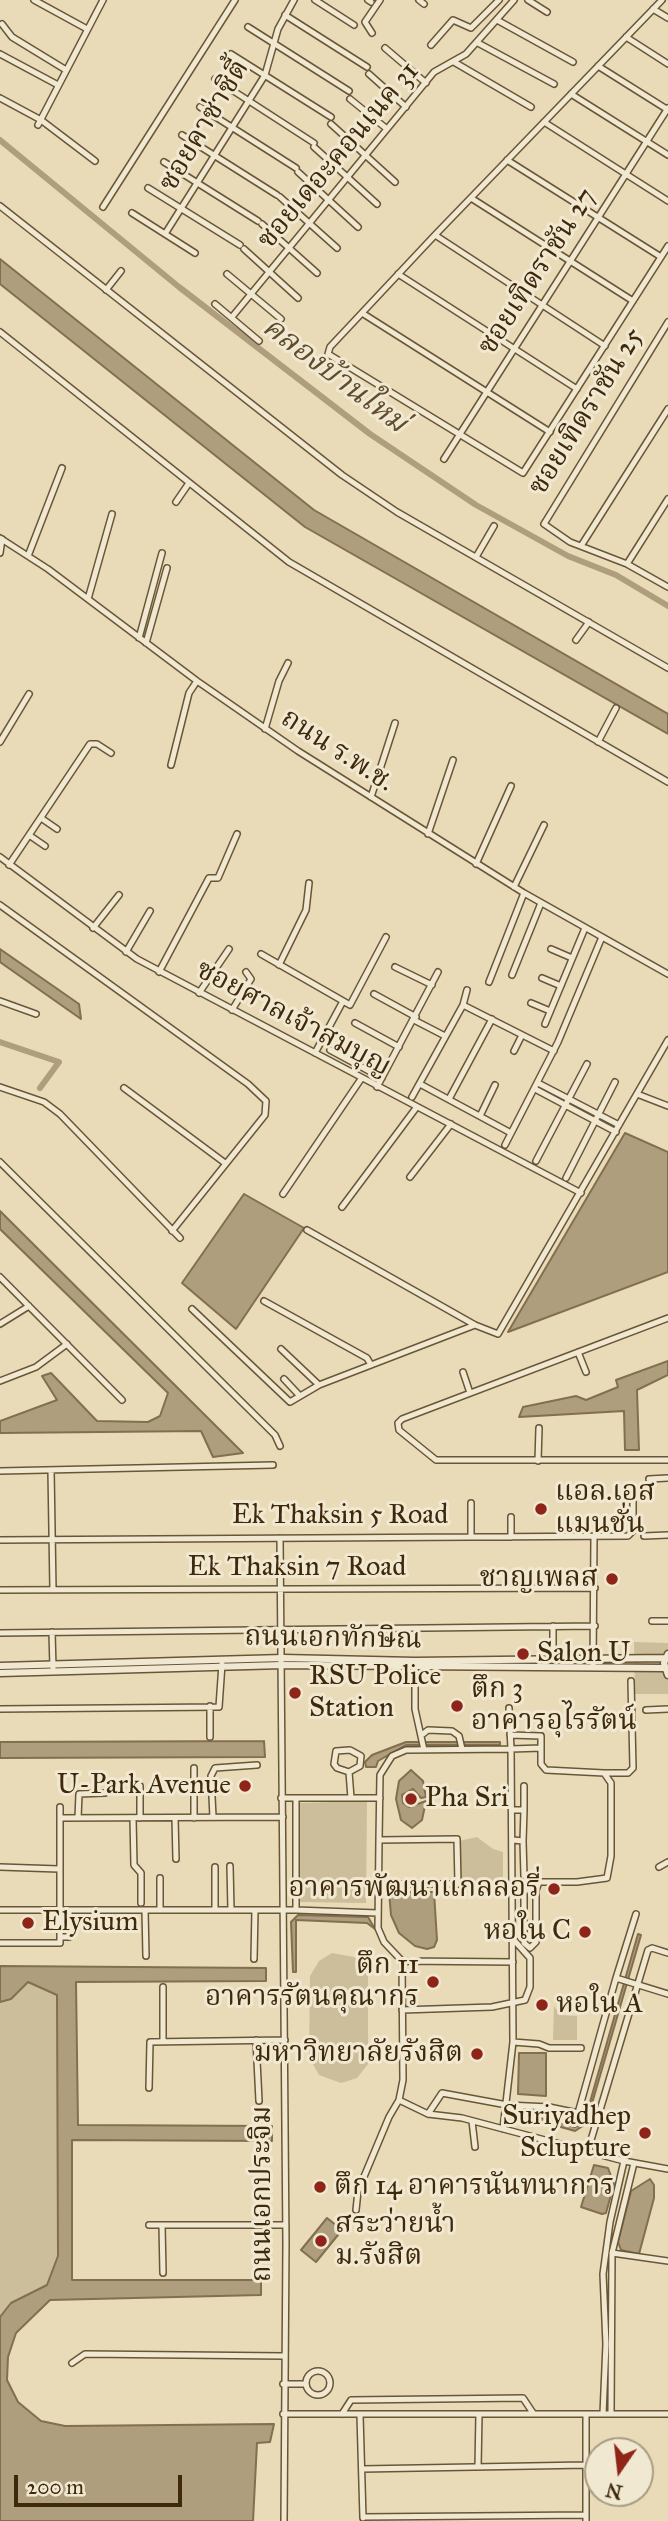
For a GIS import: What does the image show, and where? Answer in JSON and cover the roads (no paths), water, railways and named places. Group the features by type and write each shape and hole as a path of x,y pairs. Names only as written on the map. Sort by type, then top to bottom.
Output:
{"street":[{"path":"34,0 87,29"},
{"path":"39,122 103,0"},
{"path":"103,206 235,0"},
{"name":"ซอยคาซ่าซิตี้","path":"165,234 264,75 273,43 294,0"},
{"path":"315,0 354,25"},
{"path":"372,33 365,22 380,0"},
{"path":"431,45 453,20 471,28 499,0"},
{"name":"ซอยเดอะคอนเนค 31","path":"232,317 434,72 454,62 478,43 514,0"},
{"path":"527,0 547,12"},
{"path":"662,0 398,274 330,347 329,356 518,472 526,471 668,246"},
{"path":"653,9 668,18"},
{"path":"285,15 367,67"},
{"path":"497,20 573,62"},
{"path":"2,24 12,37 66,70"},
{"path":"248,27 349,91"},
{"path":"626,37 668,64"},
{"path":"478,43 554,84"},
{"path":"385,48 426,83"},
{"path":"0,54 58,85"},
{"path":"231,54 331,120 395,182"},
{"path":"454,62 531,107"},
{"path":"598,66 668,109"},
{"path":"369,74 406,107"},
{"path":"215,79 314,145 345,178 377,204"},
{"path":"571,94 668,156"},
{"path":"0,98 95,160"},
{"path":"350,99 387,130"},
{"path":"200,107 297,170 358,227"},
{"name":"ซอยเทิดราชัน 27","path":"444,459 668,109"},
{"path":"544,122 668,201"},
{"path":"182,135 279,196 337,248"},
{"path":"508,160 661,257"},
{"path":"164,162 260,223 317,273"},
{"path":"148,188 242,247 298,298"},
{"path":"471,198 633,302"},
{"path":"0,206 342,475 397,512 668,668"},
{"path":"132,213 195,253"},
{"path":"435,235 605,346"},
{"path":"106,290 121,271"},
{"path":"228,274 281,319"},
{"path":"398,274 578,389"},
{"path":"215,304 259,341"},
{"path":"362,313 550,432"},
{"name":"ซอยเทิดราชัน 25","path":"581,546 544,524 668,322"},
{"path":"0,332 304,572 668,782"},
{"path":"668,409 581,546 627,564 668,587"},
{"path":"28,556 62,467"},
{"path":"176,502 189,483"},
{"path":"627,564 668,499"},
{"path":"88,599 112,514"},
{"path":"475,557 494,526"},
{"path":"0,553 1,538"},
{"name":"ถนน ร.พ.ช.","path":"1,538 265,729 541,904 668,974"},
{"path":"139,638 162,553"},
{"path":"146,643 167,568"},
{"path":"576,640 589,622"},
{"path":"265,729 279,681 288,663"},
{"path":"171,765 189,693 197,681"},
{"path":"0,742 29,694"},
{"path":"598,741 616,708"},
{"path":"371,797 395,723"},
{"path":"9,865 90,744 97,744 111,752"},
{"path":"428,834 453,760"},
{"path":"476,863 511,786"},
{"path":"41,818 57,829"},
{"path":"514,887 544,825"},
{"path":"159,972 209,878 218,878 237,834"},
{"path":"29,835 45,846"},
{"name":"ซอยศาลเจ้าสมบุญ","path":"0,857 93,928 159,972 581,1193"},
{"path":"279,965 306,910 309,883"},
{"path":"489,982 524,893"},
{"path":"93,928 119,895"},
{"path":"512,975 541,904"},
{"path":"0,905 248,1084 266,1101 265,1115 172,1231"},
{"path":"126,951 150,911"},
{"path":"545,1024 585,928"},
{"path":"261,954 342,1003 352,1003 386,937"},
{"path":"505,1145 554,1051 602,937"},
{"path":"199,993 229,950"},
{"path":"551,950 572,958"},
{"path":"396,967 432,985"},
{"path":"232,1010 251,979 246,972"},
{"path":"377,1087 438,972"},
{"path":"542,978 561,986"},
{"path":"412,1097 463,1005 467,990"},
{"path":"374,995 445,1036"},
{"path":"0,1001 36,1014"},
{"path":"315,1053 342,1003"},
{"path":"531,1003 550,1011"},
{"path":"463,1005 554,1051"},
{"path":"449,1100 492,1019"},
{"path":"355,1023 399,1047"},
{"path":"514,1051 522,1034"},
{"path":"307,1230 475,1325 495,1334 500,1333 668,1040"},
{"path":"330,1050 382,1078"},
{"path":"536,1161 587,1064"},
{"path":"283,1194 361,1079"},
{"path":"566,1178 615,1082"},
{"path":"420,1084 511,1133"},
{"path":"480,1116 495,1085"},
{"path":"537,1086 600,1115 618,1129"},
{"path":"0,1087 44,1102 60,1114 180,1238"},
{"path":"124,1088 226,1163"},
{"path":"637,1094 668,1106"},
{"path":"568,1102 596,1122 618,1129"},
{"path":"342,1207 416,1108"},
{"path":"410,1177 452,1124"},
{"path":"0,1162 272,1432 280,1446"},
{"path":"0,1277 122,1400"},
{"path":"264,1301 367,1358 371,1365"},
{"path":"0,1324 29,1306"},
{"path":"192,1310 290,1402 319,1385 475,1325"},
{"path":"668,1318 402,1419 398,1423 399,1430 433,1460 668,1460"},
{"path":"0,1381 36,1367 67,1344"},
{"path":"281,1349 319,1385"},
{"path":"578,1352 586,1373"},
{"path":"463,1372 470,1393"},
{"path":"284,1379 299,1395"},
{"path":"538,1461 539,1427"},
{"path":"0,1471 273,1465"},
{"path":"51,1470 53,1590"},
{"path":"649,1479 668,1478"},
{"name":"Ek Thaksin 5 Road","path":"0,1540 628,1536 633,1531 633,1501"},
{"path":"471,1503 471,1537"},
{"path":"511,1517 512,1536"},
{"path":"644,1536 668,1535"},
{"path":"593,1663 594,1536"},
{"name":"ถนนเอกประจิม","path":"280,1538 286,2225 284,2521"},
{"name":"Ek Thaksin 7 Road","path":"0,1590 594,1588"},
{"path":"652,1621 668,1621"},
{"path":"552,1660 553,1626"},
{"path":"0,1633 595,1626"},
{"path":"52,1632 53,1670"},
{"path":"666,1656 666,1671"},
{"name":"ถนนเอกทักษิณ","path":"0,1673 221,1662 593,1663 666,1656"},
{"name":"ถนนเอกทักษิณ","path":"415,1664 552,1660 666,1671"},
{"path":"0,1709 221,1706 221,1662"},
{"path":"415,1664 415,1709 423,1734 423,1745"},
{"name":"ถนนเอกทักษิณ","path":"0,1667 53,1670"},
{"path":"510,1735 541,1736 541,1764 550,1772 628,1773 633,1768 631,1681"},
{"path":"210,1706 210,1737"},
{"path":"503,2129 513,2042 513,1840 509,1708"},
{"path":"646,1710 668,1709"},
{"path":"423,1734 428,1730 449,1730 457,1734 462,1746"},
{"path":"356,2210 358,2191 389,2117 402,2101 402,1961 380,1935 378,1913 383,1766 399,1752 423,1745 541,1748"},
{"path":"350,1750 360,1756 360,1766 349,1772 337,1768 334,1764 336,1751 350,1750"},
{"path":"213,1818 211,1776 215,1768 257,1765"},
{"path":"194,1768 194,1818"},
{"path":"349,1772 351,1798"},
{"path":"524,1889 524,1943 530,1948 536,1942 536,1890 539,1882 578,1882 607,1878 611,1856 611,1783 604,1773"},
{"path":"140,1786 134,1865 141,1873 141,1903"},
{"path":"524,1786 524,1876"},
{"path":"78,1818 79,1794 105,1793"},
{"path":"281,1798 380,1798"},
{"path":"296,1798 296,1910"},
{"path":"0,1943 59,1943 60,1807"},
{"path":"512,1810 524,1810"},
{"path":"60,1818 283,1817"},
{"path":"175,1818 176,1859"},
{"path":"379,1840 457,1839 458,1884 379,1884"},
{"path":"513,1840 523,1841"},
{"path":"659,1867 668,1862"},
{"path":"230,1866 231,1910"},
{"path":"0,1867 60,1869"},
{"path":"215,1867 215,1910"},
{"path":"160,1878 160,1910"},
{"path":"513,1890 536,1890"},
{"path":"0,1910 296,1910 378,1913"},
{"path":"60,1937 69,1937 69,1910"},
{"path":"145,1910 146,1956"},
{"path":"254,1910 254,1959"},
{"path":"426,2113 442,2093 507,2105 550,2106 578,2113 636,1914"},
{"path":"402,2010 513,2005 527,1998 531,1974 527,1954 513,1940"},
{"path":"588,2150 649,1947 668,1952"},
{"path":"402,1961 513,1962"},
{"path":"618,1979 668,1994"},
{"path":"163,1987 163,2042"},
{"path":"256,2040 259,2101"},
{"path":"149,2088 150,2042 285,2040"},
{"path":"513,2042 539,2044 549,2048 580,2048"},
{"path":"402,2101 426,2113 472,2121 624,2161 667,2167"},
{"path":"472,2121 475,2147"},
{"path":"603,2414 605,2251 624,2161"},
{"path":"611,2413 612,2253 634,2163"},
{"path":"149,2225 286,2225"},
{"path":"162,2225 163,2273"},
{"path":"605,2251 668,2261"},
{"path":"72,2363 85,2354 284,2357"},
{"path":"284,2384 304,2384 316,2371 329,2377 331,2382 329,2389 315,2394 304,2384"},
{"path":"342,2414 351,2400 523,2398 533,2413"},
{"path":"284,2414 668,2414"},
{"path":"478,2467 479,2414"},
{"path":"586,2414 586,2437"},
{"path":"360,2415 363,2519 586,2518"},
{"path":"362,2469 584,2465"}],"waterway":[{"name":"คลองบ้านใหม่","path":"0,140 179,287 370,434 476,505 568,556 616,575 668,606"},
{"path":"0,1042 59,1062 40,1088"}],"tunnel":[{"path":"509,1718 540,1718 541,1736"}],"place":[{"name":"แอล.เอส แมนชั่น","path":"541,1509"},
{"name":"ชาญเพลส","path":"612,1579"},
{"name":"Salon U","path":"523,1654"},
{"name":"RSU Police Station","path":"295,1693"},
{"name":"ตึก 3 อาคารอุไรรัตน์","path":"457,1706"},
{"name":"U-Park Avenue","path":"245,1786"},
{"name":"Pha Sri","path":"411,1799"},
{"name":"อาคารพัฒนาแกลลอรี่","path":"554,1889"},
{"name":"Elysium","path":"28,1923"},
{"name":"หอใน C","path":"585,1932"},
{"name":"ตึก 11 อาคารรัตนคุณากร","path":"433,1982"},
{"name":"หอใน A","path":"542,2005"},
{"name":"มหาวิทยาลัยรังสิต","path":"477,2054"},
{"name":"Suriyadhep Sclupture","path":"645,2133"},
{"name":"ตึก 14 อาคารนันทนาการ","path":"320,2187"},
{"name":"สระว่ายน้ำ ม.รังสิต","path":"321,2241"}]}
